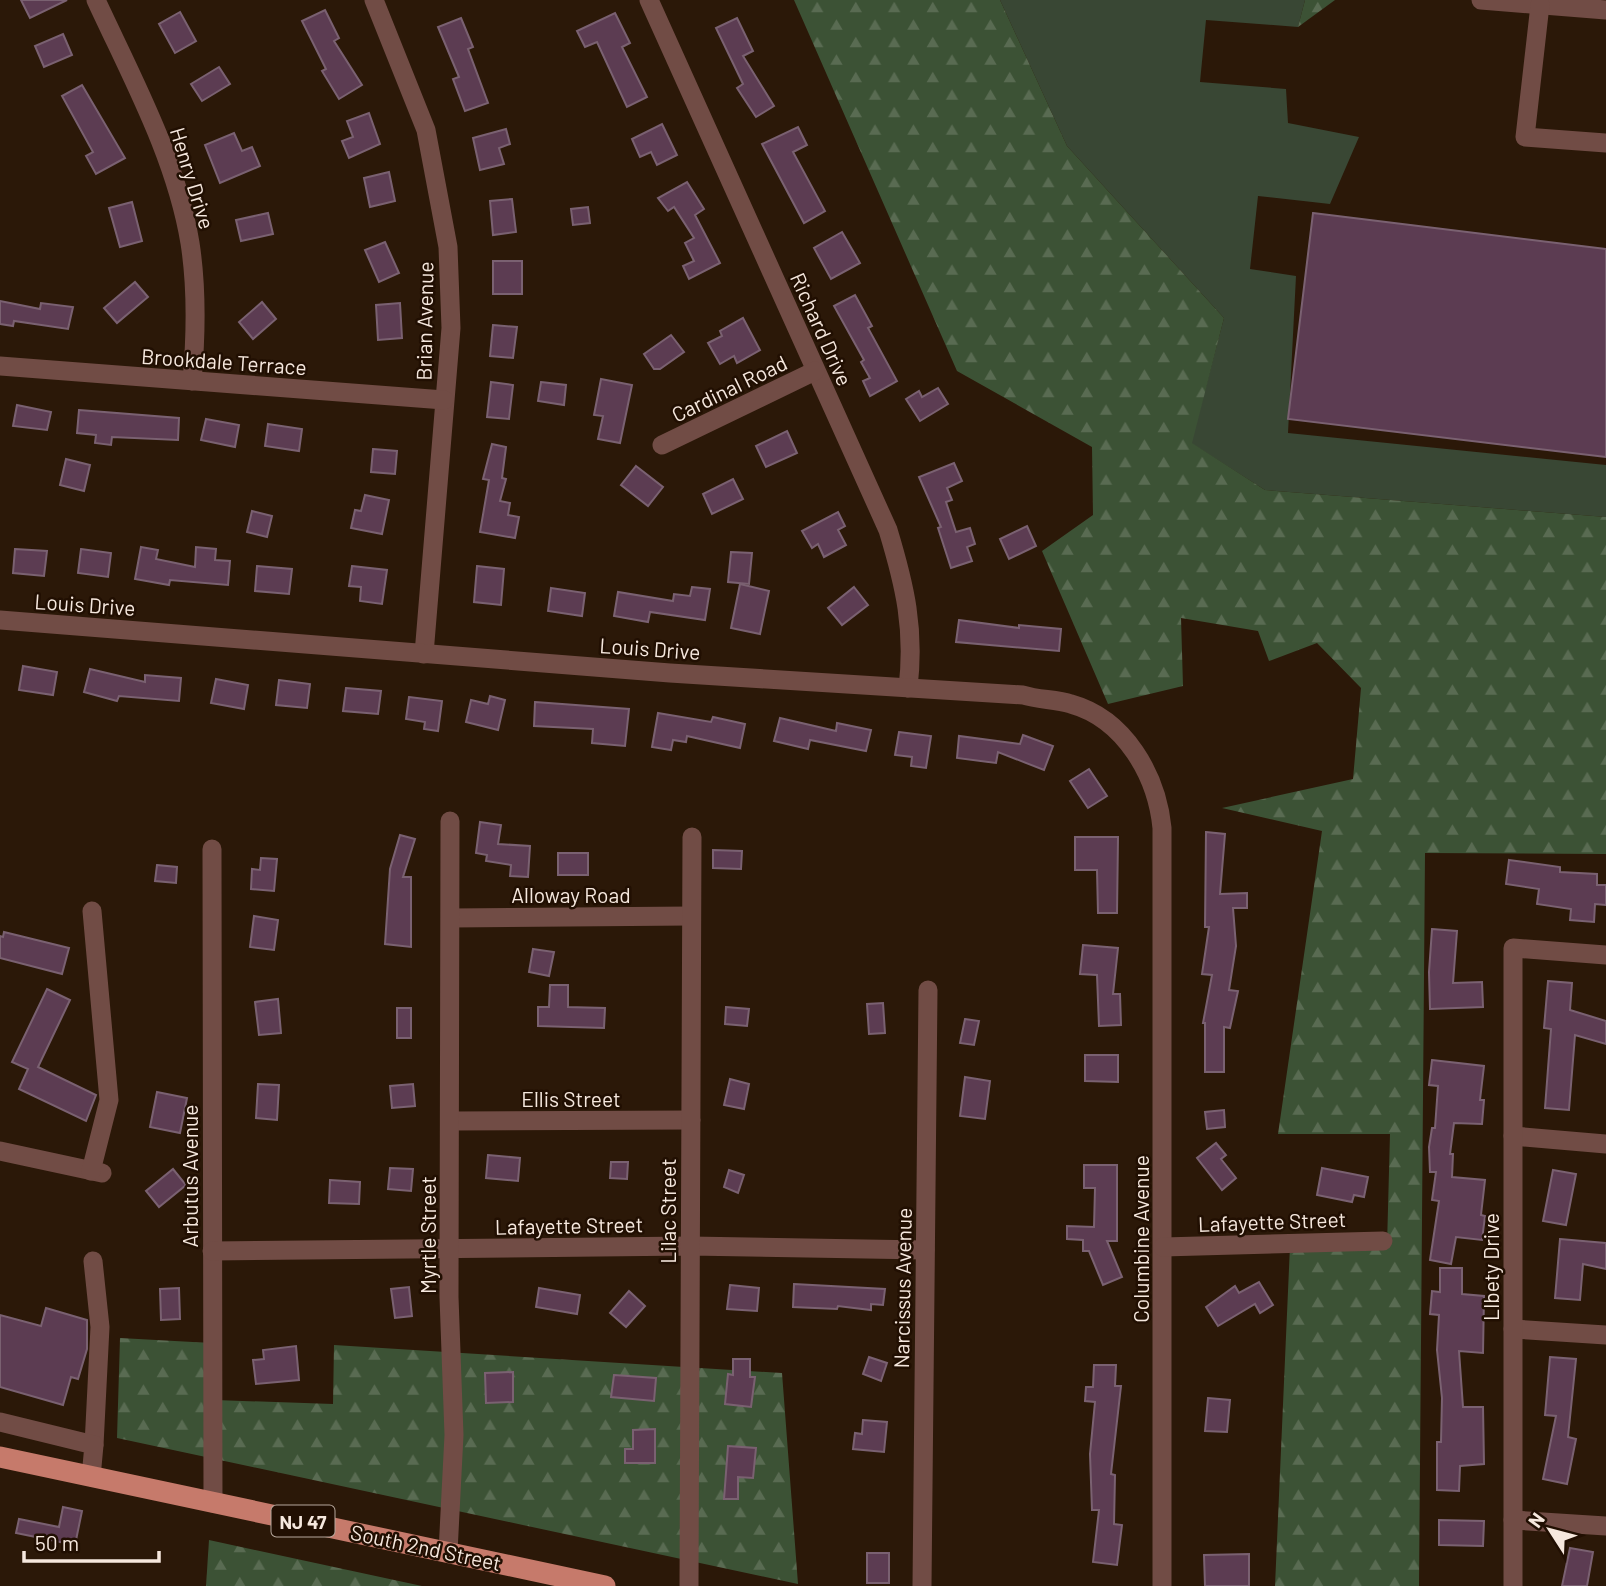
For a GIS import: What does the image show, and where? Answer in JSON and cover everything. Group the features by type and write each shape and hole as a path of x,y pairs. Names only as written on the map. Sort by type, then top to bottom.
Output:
{"main road":[{"name":"South 2nd Street","path":"0,1457 606,1586"}],"street":[{"name":"Henry Drive","path":"96,0 159,139 186,222 194,293 195,344 191,381"},
{"name":"Brian Avenue","path":"374,0 426,130 441,196 448,247 451,328 424,654"},
{"name":"Richard Drive","path":"649,0 888,530 905,584 912,620 908,688"},
{"path":"1480,0 1606,10"},
{"path":"1530,3 1525,137 1606,143"},
{"name":"Brookdale Terrace","path":"0,366 444,400"},
{"name":"Cardinal Road","path":"662,445 815,371"},
{"name":"Louis Drive","path":"0,620 424,654 1023,695 1073,704 1109,724 1148,771 1159,802 1162,891"},
{"name":"Myrtle Street","path":"448,1552 454,1435 450,1249 450,821"},
{"name":"Lilac Street","path":"689,1586 692,837"},
{"name":"Arbutus Avenue","path":"212,849 213,1503"},
{"name":"Columbine Avenue","path":"1162,891 1162,1586"},
{"path":"0,1151 97,1172 109,1100 92,911"},
{"name":"Alloway Road","path":"451,918 691,916"},
{"name":"LIbety Drive","path":"1513,1586 1513,948 1606,955"},
{"name":"Narcissus Avenue","path":"922,1586 928,990"},
{"name":"Ellis Street","path":"451,1121 691,1120"},
{"path":"1513,1136 1606,1144"},
{"name":"Lafayette Street","path":"1163,1247 1383,1241"},
{"name":"Lafayette Street","path":"212,1251 690,1246 925,1250"},
{"path":"91,1476 100,1328 93,1261"},
{"path":"1513,1329 1606,1335"},
{"path":"0,1422 94,1445"},
{"path":"1513,1520 1606,1526"}],"green space":[{"path":"794,0 1000,0 1067,146 1224,318 1192,443 1265,490 1606,517 1606,854 1425,853 1419,1586 1275,1586 1290,1246 1387,1246 1390,1134 1278,1134 1322,831 1222,808 1353,779 1361,688 1317,643 1269,661 1258,631 1181,618 1183,686 1108,704 1042,551 1093,515 1092,447 957,371"},
{"path":"1000,0 1305,0 1298,27 1206,20 1200,82 1286,89 1288,123 1359,137 1330,204 1258,196 1250,269 1296,276 1288,433 1606,465 1606,517 1265,490 1191,443 1224,318 1067,146"},
{"path":"1305,0 1335,0 1298,27"},
{"path":"120,1338 211,1343 215,1400 333,1404 334,1345 782,1373 798,1584 117,1438"},
{"path":"209,1540 422,1586 206,1586"}],"building":[{"path":"21,0 67,0 30,18"},
{"path":"325,10 339,38 334,41 362,85 339,99 322,71 326,69 302,21"},
{"path":"180,12 196,41 175,53 159,24"},
{"path":"615,13 630,43 622,47 647,97 627,107 597,42 585,47 577,31"},
{"path":"461,18 473,47 468,49 488,103 465,111 453,79 459,77 438,27"},
{"path":"737,18 753,51 743,56 774,106 756,117 737,88 743,84 716,28"},
{"path":"63,34 72,55 44,67 35,46"},
{"path":"219,67 230,84 202,101 191,84"},
{"path":"82,85 125,158 96,174 86,156 93,152 62,96"},
{"path":"369,113 380,144 349,158 342,141 353,137 347,121"},
{"path":"662,124 677,155 657,165 651,152 640,157 632,139"},
{"path":"798,127 807,145 793,152 825,211 804,223 762,144"},
{"path":"506,129 510,144 499,148 504,164 480,170 473,138"},
{"path":"234,133 242,151 252,147 260,166 220,183 205,145"},
{"path":"389,172 395,201 370,207 364,178"},
{"path":"687,182 704,209 695,215 720,263 689,279 683,266 694,261 685,243 694,238 674,207 668,211 658,198"},
{"path":"512,199 516,232 493,235 490,201"},
{"path":"132,202 142,241 120,247 109,208"},
{"path":"588,207 590,223 573,225 571,209"},
{"path":"268,213 273,234 241,241 236,220"},
{"path":"1313,213 1606,249 1606,457 1288,419"},
{"path":"842,232 860,263 831,279 814,248"},
{"path":"385,242 399,273 379,282 365,250"},
{"path":"493,261 522,261 522,294 493,294"},
{"path":"135,282 148,297 117,323 104,308"},
{"path":"855,295 872,326 868,328 897,381 870,396 863,381 870,378 861,362 864,360 834,306"},
{"path":"0,301 40,309 41,303 73,307 68,329 14,321 13,326 0,324"},
{"path":"262,302 276,319 253,339 239,322"},
{"path":"400,303 402,338 378,340 376,305"},
{"path":"743,318 760,350 737,363 734,356 720,364 708,343 722,336 720,331"},
{"path":"493,325 517,327 513,358 490,356"},
{"path":"671,335 684,352 660,369 654,369 644,354"},
{"path":"601,379 632,385 620,443 598,439 603,416 594,415"},
{"path":"491,382 513,385 509,419 487,417"},
{"path":"541,382 566,385 564,405 538,401"},
{"path":"938,388 948,404 920,421 906,399 919,391 922,397"},
{"path":"17,405 51,412 47,430 13,426"},
{"path":"79,410 179,418 178,440 112,437 111,445 95,443 96,435 77,433"},
{"path":"206,419 239,425 235,447 201,440"},
{"path":"268,424 302,429 299,451 265,446"},
{"path":"787,431 797,453 766,467 756,446"},
{"path":"492,444 506,447 502,478 506,479 500,501 510,503 508,515 519,517 515,538 480,532 489,480 483,479"},
{"path":"373,449 397,451 395,474 371,472"},
{"path":"66,459 90,465 84,491 60,485"},
{"path":"954,463 962,481 947,488 952,500 946,502 956,532 970,528 975,544 967,547 972,561 951,568 938,528 941,527 919,477"},
{"path":"636,466 663,487 648,506 621,485"},
{"path":"733,479 743,499 712,514 703,494"},
{"path":"365,495 389,500 382,534 351,528 355,510 361,511"},
{"path":"252,511 272,516 267,537 247,532"},
{"path":"838,512 845,526 838,530 846,545 824,557 818,544 812,548 802,531"},
{"path":"1027,526 1036,546 1009,559 1000,539"},
{"path":"141,547 158,550 156,559 195,567 196,547 216,549 215,560 230,561 228,585 170,580 169,585 135,579"},
{"path":"15,549 47,551 44,576 13,573"},
{"path":"81,549 111,553 108,577 78,573"},
{"path":"731,552 752,553 749,584 728,582"},
{"path":"257,566 292,569 289,594 255,591"},
{"path":"352,566 387,570 382,604 360,601 361,587 349,586"},
{"path":"477,566 504,569 501,605 474,602"},
{"path":"740,584 769,591 760,634 731,628"},
{"path":"692,587 710,589 705,620 650,612 648,622 614,616 618,592 673,601 674,594 690,596"},
{"path":"854,587 868,605 842,625 828,608"},
{"path":"551,588 585,593 582,616 548,611"},
{"path":"959,620 1019,628 1019,625 1061,629 1059,651 956,642"},
{"path":"23,666 57,672 53,695 19,690"},
{"path":"90,669 145,682 145,675 181,678 179,701 119,696 117,701 84,692"},
{"path":"216,679 248,685 244,709 211,703"},
{"path":"279,680 310,684 307,708 276,705"},
{"path":"346,688 381,691 378,714 343,711"},
{"path":"490,696 505,700 498,730 466,722 471,700 488,704"},
{"path":"409,697 442,701 438,731 424,729 425,722 406,719"},
{"path":"535,702 629,709 625,746 592,743 593,729 534,726"},
{"path":"658,713 711,722 713,717 745,724 740,748 687,736 686,742 673,740 671,750 652,747"},
{"path":"780,718 836,731 837,723 871,730 866,751 810,740 808,749 774,741"},
{"path":"899,732 931,736 926,768 911,766 912,757 895,755"},
{"path":"1023,735 1053,746 1044,770 998,752 996,763 957,758 959,736 1020,744"},
{"path":"1089,769 1107,796 1088,808 1070,781"},
{"path":"480,822 501,825 498,844 530,846 528,877 510,876 511,865 486,861 487,855 476,853"},
{"path":"1206,832 1225,834 1220,894 1247,893 1247,908 1233,908 1236,946 1229,990 1238,991 1230,1028 1224,1027 1224,1072 1205,1072 1203,1023 1212,975 1202,974 1209,927 1205,927"},
{"path":"400,835 415,839 403,877 411,877 411,947 385,944 390,869"},
{"path":"1075,837 1118,837 1117,913 1098,913 1097,870 1075,870"},
{"path":"713,850 742,851 741,869 713,868"},
{"path":"558,853 588,853 588,875 558,875"},
{"path":"261,858 277,859 274,891 251,889 252,869 260,870"},
{"path":"1509,860 1560,867 1560,872 1597,874 1597,885 1606,885 1606,905 1595,904 1594,922 1570,920 1571,909 1537,904 1539,889 1506,884"},
{"path":"157,865 177,867 176,883 155,881"},
{"path":"254,916 278,920 274,950 250,947"},
{"path":"1432,929 1457,931 1453,983 1482,982 1483,1007 1430,1009"},
{"path":"4,932 69,948 62,974 0,958 0,936 3,937"},
{"path":"1083,945 1118,948 1113,994 1120,994 1121,1025 1099,1026 1097,975 1080,974"},
{"path":"533,949 554,952 549,976 529,972"},
{"path":"1548,981 1572,983 1570,1010 1606,1021 1606,1044 1575,1035 1569,1110 1545,1108 1551,1029 1544,1028"},
{"path":"550,985 568,985 568,1007 605,1008 604,1028 538,1026 538,1007 549,1007"},
{"path":"47,989 70,1000 38,1067 96,1095 86,1121 19,1089 28,1069 12,1062"},
{"path":"278,999 281,1033 259,1035 255,1002"},
{"path":"883,1003 885,1033 869,1034 867,1004"},
{"path":"726,1007 749,1009 747,1026 725,1024"},
{"path":"397,1008 411,1008 411,1038 397,1038"},
{"path":"965,1019 979,1021 974,1045 960,1043"},
{"path":"1085,1055 1118,1055 1118,1082 1085,1081"},
{"path":"1432,1060 1484,1066 1480,1100 1484,1100 1482,1124 1454,1123 1450,1154 1453,1154 1452,1177 1485,1180 1481,1215 1485,1216 1482,1240 1456,1237 1451,1264 1430,1260 1439,1201 1432,1200 1436,1172 1430,1172 1429,1147 1432,1128 1435,1128 1438,1086 1429,1085"},
{"path":"965,1077 990,1081 985,1119 960,1116"},
{"path":"730,1079 749,1084 744,1109 724,1105"},
{"path":"258,1084 279,1085 277,1120 256,1118"},
{"path":"413,1084 415,1106 392,1108 390,1086"},
{"path":"157,1092 187,1098 180,1133 150,1127"},
{"path":"1224,1110 1225,1127 1207,1129 1205,1112"},
{"path":"1216,1143 1226,1155 1221,1159 1236,1178 1222,1190 1197,1158"},
{"path":"488,1155 520,1158 518,1181 486,1178"},
{"path":"611,1162 628,1162 627,1179 610,1178"},
{"path":"1084,1165 1117,1165 1117,1241 1107,1241 1122,1277 1103,1285 1089,1251 1083,1251 1083,1240 1067,1239 1067,1226 1094,1227 1095,1188 1084,1188"},
{"path":"390,1168 413,1169 411,1191 388,1189"},
{"path":"1322,1168 1368,1177 1364,1197 1354,1195 1352,1202 1317,1195"},
{"path":"173,1169 186,1185 159,1207 146,1191"},
{"path":"729,1170 744,1175 738,1193 724,1187"},
{"path":"1553,1170 1576,1174 1566,1225 1543,1221"},
{"path":"330,1180 360,1182 359,1204 329,1203"},
{"path":"1560,1239 1606,1243 1606,1269 1583,1264 1580,1300 1555,1298"},
{"path":"1440,1268 1462,1268 1462,1294 1484,1296 1483,1353 1459,1351 1463,1407 1483,1407 1484,1464 1460,1466 1459,1491 1437,1490 1437,1442 1441,1442 1442,1398 1437,1350 1439,1315 1430,1314 1432,1291 1440,1292"},
{"path":"1259,1282 1273,1305 1260,1313 1255,1304 1218,1326 1206,1307 1235,1286 1239,1293"},
{"path":"794,1284 885,1289 883,1305 871,1304 871,1310 838,1306 837,1309 793,1307"},
{"path":"730,1285 759,1288 757,1311 727,1309"},
{"path":"409,1287 412,1316 395,1318 391,1289"},
{"path":"179,1288 180,1319 161,1320 160,1289"},
{"path":"539,1288 580,1295 577,1314 536,1307"},
{"path":"629,1291 645,1306 626,1327 610,1313"},
{"path":"46,1308 87,1320 87,1349 78,1379 71,1377 63,1405 0,1387 0,1315 41,1326"},
{"path":"296,1346 299,1380 256,1384 253,1360 264,1359 263,1350"},
{"path":"869,1357 887,1363 881,1381 863,1374"},
{"path":"1550,1357 1576,1359 1568,1437 1576,1439 1567,1484 1543,1479 1556,1416 1545,1415"},
{"path":"733,1359 750,1359 750,1377 755,1377 751,1407 725,1404 728,1374 733,1375"},
{"path":"1094,1365 1116,1365 1115,1386 1121,1386 1111,1474 1115,1475 1114,1524 1122,1525 1117,1565 1093,1562 1099,1510 1092,1510 1090,1454 1095,1402 1085,1401 1086,1387 1093,1387"},
{"path":"513,1372 513,1402 486,1403 485,1373"},
{"path":"614,1375 656,1378 654,1401 611,1397"},
{"path":"1208,1398 1230,1400 1227,1432 1205,1431"},
{"path":"863,1420 887,1422 884,1452 853,1449 855,1433 862,1434"},
{"path":"655,1429 655,1463 625,1463 625,1449 633,1449 633,1430"},
{"path":"728,1446 756,1448 753,1478 738,1477 738,1499 724,1499"},
{"path":"63,1507 82,1511 75,1545 16,1533 19,1519 59,1527"},
{"path":"1439,1520 1484,1521 1483,1546 1439,1545"},
{"path":"1570,1548 1593,1552 1587,1586 1562,1586"},
{"path":"867,1553 889,1553 889,1583 867,1583"},
{"path":"1249,1554 1249,1586 1205,1586 1204,1555"}]}
